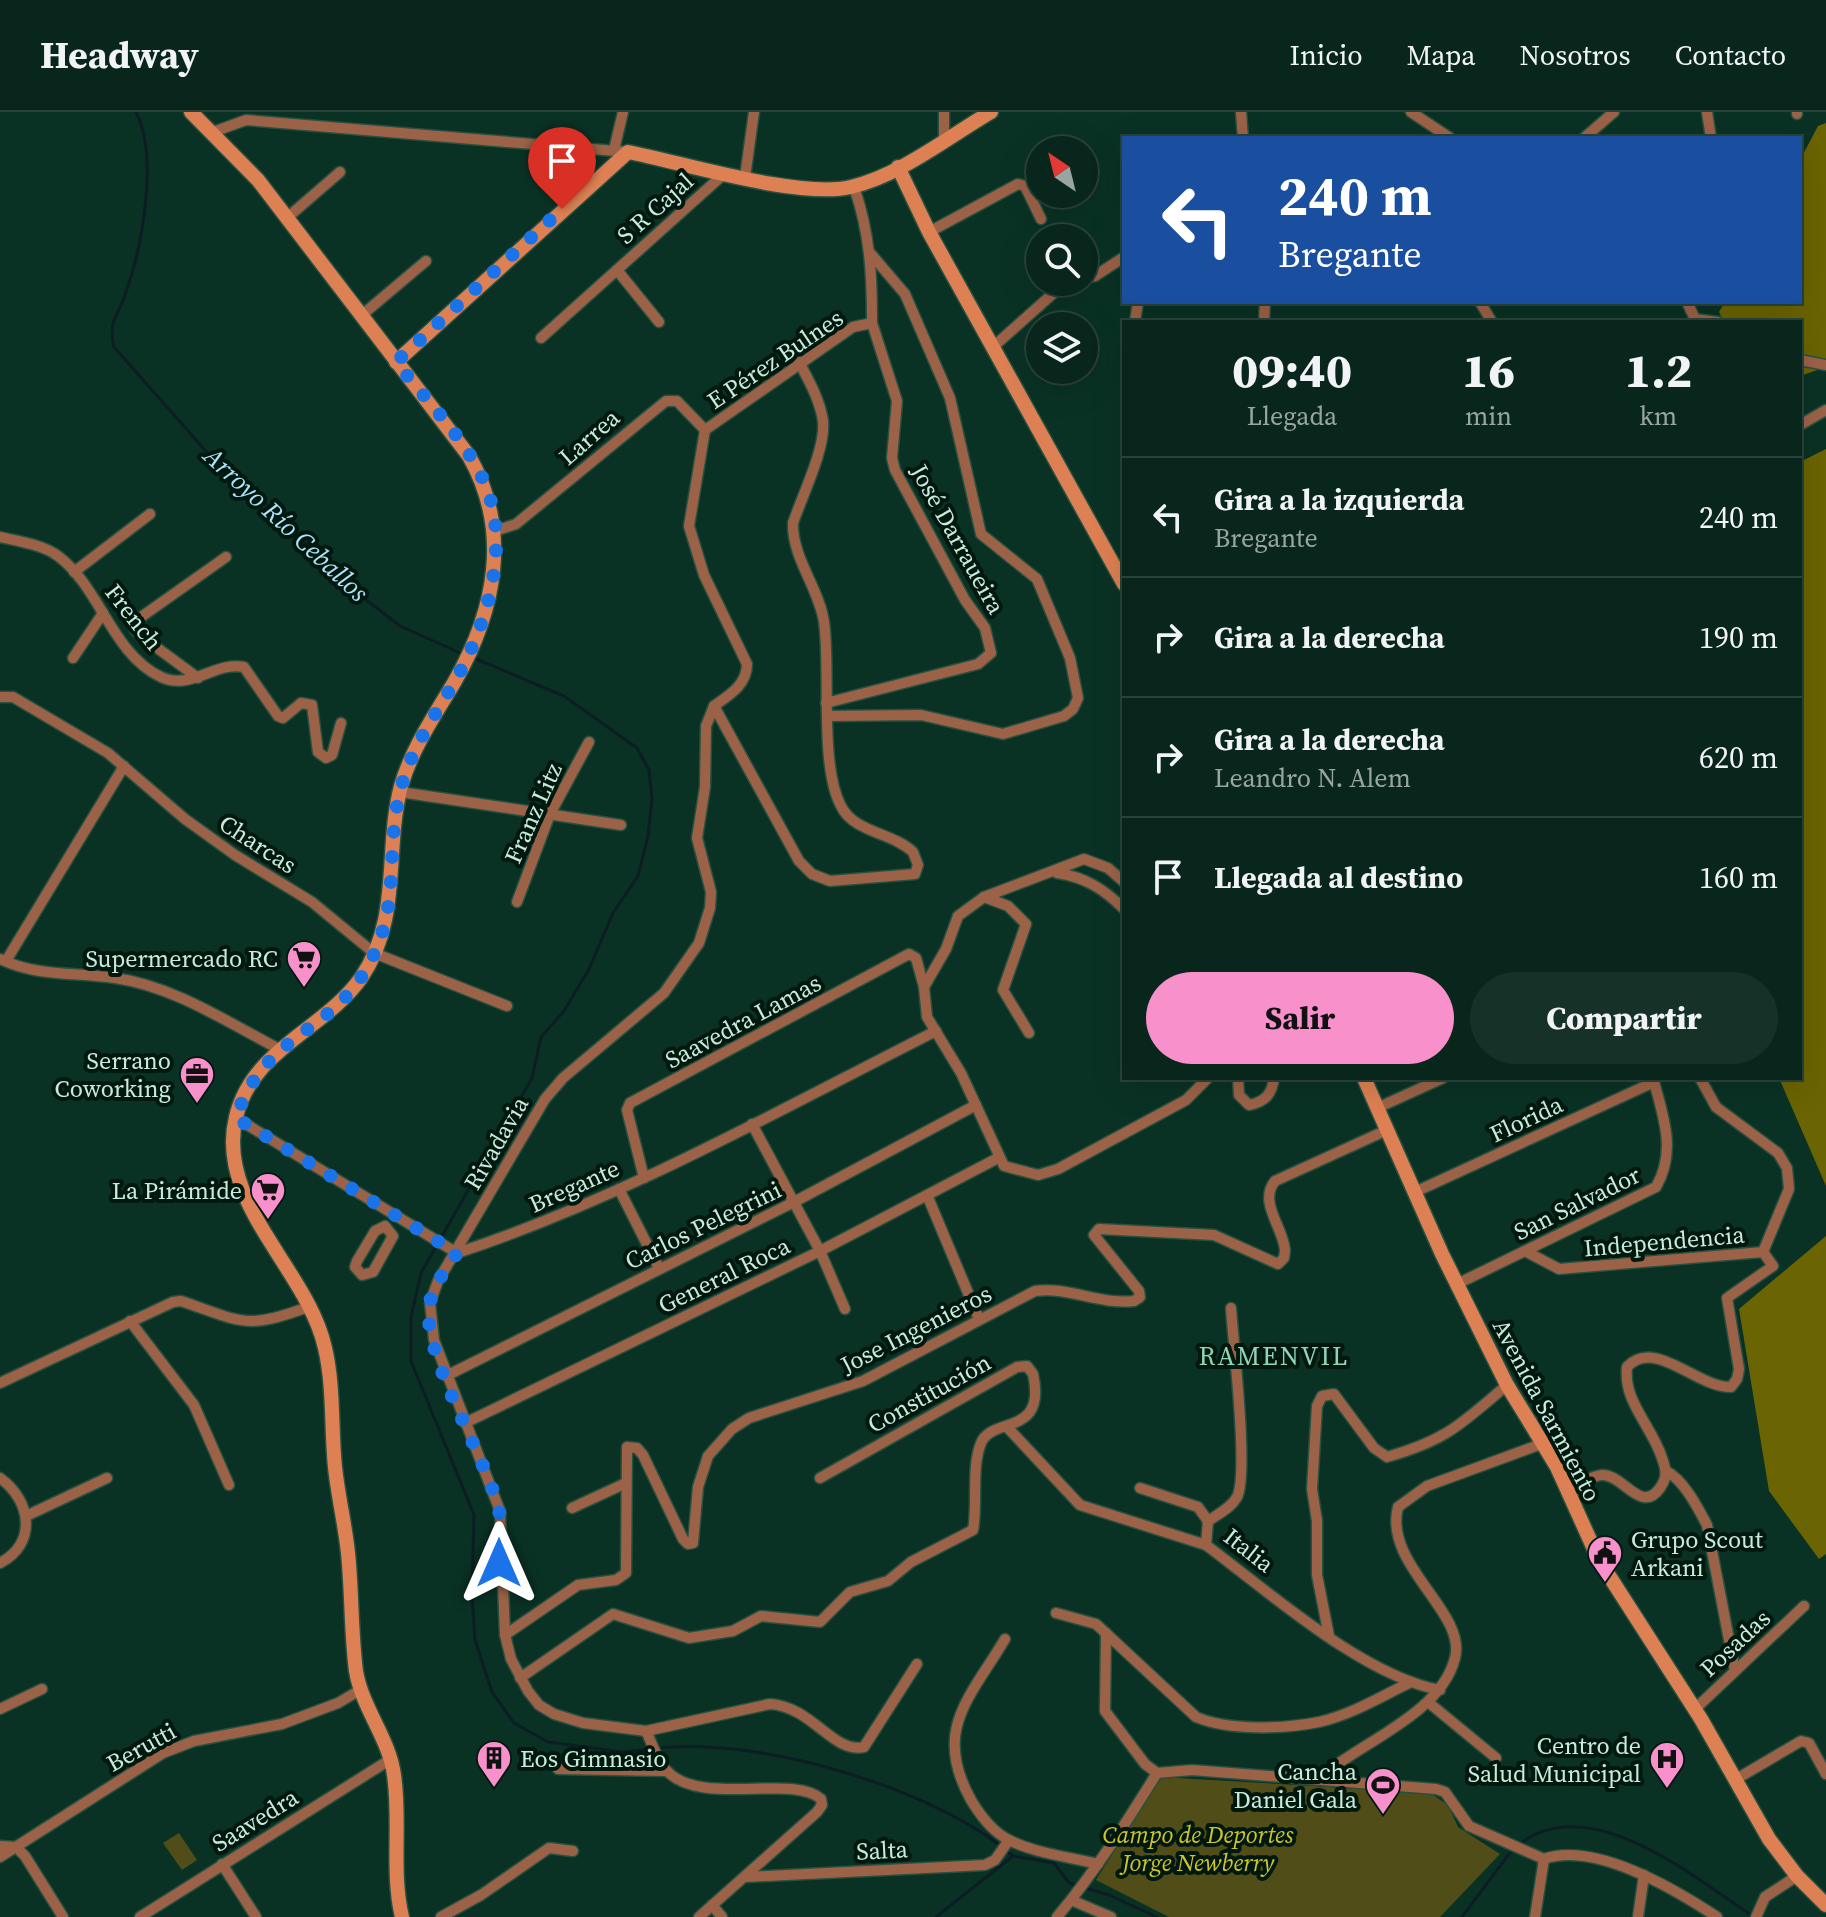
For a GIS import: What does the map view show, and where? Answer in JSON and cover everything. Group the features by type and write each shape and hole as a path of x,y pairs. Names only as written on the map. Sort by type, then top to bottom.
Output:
{"street":[{"path":"191,112 213,132 288,217 469,456 484,483 495,531 489,601 473,648 433,716 407,769 400,792 391,898 374,953 361,978 333,1008 279,1049 252,1082 236,1118 234,1156 254,1214 311,1306 328,1360 335,1467 348,1548 360,1690 391,1759 402,1917"},
{"path":"396,362 621,151 623,112"},
{"path":"745,177 754,112"},
{"path":"944,112 944,140"},
{"path":"213,132 246,120 621,151 803,189 854,187 898,167 991,112"},
{"path":"1241,112 1243,136"},
{"path":"1411,112 1447,136"},
{"path":"1586,136 1614,112"},
{"path":"1707,112 1711,136"},
{"path":"898,167 929,232 1122,580"},
{"path":"288,217 340,172"},
{"name":"S R Cajal","path":"541,338 725,173"},
{"path":"929,232 1018,184 1025,186 1041,219"},
{"name":"E Pérez Bulnes","path":"705,430 853,327 872,323 871,254 867,227 854,187"},
{"path":"828,716 921,715 1003,734 1064,716 1073,709 1078,698 1070,658 1037,579 981,534 950,398 905,294 871,254"},
{"path":"1098,274 1122,258"},
{"path":"362,315 426,261"},
{"path":"617,270 659,322"},
{"path":"993,347 1050,296"},
{"name":"José Darraueira","path":"826,703 978,664 991,653 985,628 965,600 895,470 892,458 897,401 872,323"},
{"path":"1802,360 1826,365"},
{"path":"705,430 689,526 704,575 747,664 747,673 739,686 714,706 799,861 812,874 830,881 915,874 918,865 905,845 858,824 841,807 836,791 826,703 825,625 820,600 792,538 793,523 822,439 823,421 817,396 799,362"},
{"name":"Larrea","path":"495,531 516,524 666,401 677,401 705,430"},
{"path":"1802,424 1826,410"},
{"path":"74,572 150,514"},
{"name":"French","path":"0,537 48,550 74,572 126,646 162,678 179,681 235,665 244,667 278,716 283,718 301,703 310,702 318,752 326,758 332,755 341,723"},
{"path":"198,678 141,636 135,630 134,622 226,557"},
{"path":"73,658 103,613"},
{"name":"Charcas","path":"0,697 13,697 62,724 124,766 185,819 312,902 374,953 507,1006"},
{"name":"Rivadavia","path":"714,706 706,726 705,787 697,838 711,892 710,908 699,943 664,993 563,1078 545,1099 438,1281 430,1303 434,1340 500,1511 505,1635 520,1678 539,1705 554,1714 583,1723 646,1731 770,1704 801,1711 844,1747 864,1747 917,1664"},
{"name":"Franz Litz","path":"517,902 550,814 589,742"},
{"path":"124,766 3,960 40,974 116,978 157,990 279,1049"},
{"path":"400,792 621,825"},
{"path":"1122,880 1108,868 1084,859 1055,873 984,897 958,916 946,949 924,987 927,1017 976,1105 998,1158 1004,1166 1024,1174 1038,1175 1058,1169 1186,1100 1206,1080"},
{"path":"1055,873 1078,876 1122,908"},
{"path":"984,897 1008,906 1026,924 1003,990 1029,1033"},
{"name":"Saavedra Lamas","path":"644,1178 627,1110 630,1103 909,954 916,958 924,987"},
{"name":"Bregante","path":"454,1251 553,1219 644,1178 936,1031"},
{"path":"1238,1080 1239,1095 1249,1105 1265,1099 1272,1090 1274,1080"},
{"name":"Avenida Sarmiento","path":"1365,1080 1457,1284 1507,1385 1544,1443 1599,1560 1738,1778 1769,1839 1797,1876 1826,1905"},
{"path":"1377,1108 1439,1080"},
{"name":"Florida","path":"1415,1192 1653,1080"},
{"name":"San Salvador","path":"1457,1284 1656,1187 1665,1172 1669,1143 1653,1080"},
{"path":"1701,1080 1716,1107 1778,1153 1787,1168 1789,1189 1763,1252 1773,1266 1727,1298 1739,1369 1731,1387 1720,1387 1651,1356 1640,1356 1627,1367 1628,1394 1659,1448 1666,1471 1682,1486 1707,1525 1735,1671"},
{"name":"Carlos Pelegrini","path":"446,1376 794,1202 976,1105"},
{"path":"236,1118 454,1251"},
{"path":"752,1124 820,1251 845,1309"},
{"name":"Jose Ingenieros","path":"505,1635 578,1585 616,1580 626,1573 625,1453 631,1446 643,1455 683,1539 688,1544 693,1543 698,1487 708,1456 732,1429 749,1418 863,1381 1017,1299 1049,1289 1085,1299 1122,1302 1140,1297 1127,1276 1099,1245 1094,1235 1099,1229 1214,1235 1278,1264 1284,1258 1284,1240 1268,1194 1275,1181 1387,1130"},
{"name":"General Roca","path":"465,1423 820,1251 998,1158"},
{"path":"619,1189 659,1268"},
{"path":"927,1195 979,1319"},
{"path":"389,1228 396,1216"},
{"path":"381,1226 389,1228 393,1236 373,1272 362,1275 355,1267 357,1261 375,1231 381,1226"},
{"name":"Independencia","path":"1525,1251 1559,1269 1763,1252"},
{"path":"0,1383 173,1302 181,1301 245,1323 259,1324 311,1306"},
{"name":"Italia","path":"1231,1308 1240,1424 1239,1490 1230,1506 1208,1521 1206,1545 1347,1649 1411,1682 1440,1690"},
{"path":"130,1321 194,1405 229,1485"},
{"name":"Constitución","path":"520,1678 613,1614 689,1638 733,1631 761,1616 820,1622 850,1592 888,1581 919,1557 973,1530 979,1446 992,1432 1018,1423 1031,1410 1035,1382 1027,1366 1017,1367 820,1478"},
{"path":"1329,1636 1317,1575 1317,1521 1312,1489 1317,1406 1322,1396 1334,1394 1374,1448 1387,1457 1429,1445 1451,1432 1507,1385"},
{"path":"1007,1427 1080,1505 1206,1545"},
{"path":"1319,1778 1428,1702 1440,1690 1455,1661 1455,1636 1397,1541 1398,1507 1427,1486 1544,1443"},
{"path":"1568,1490 1600,1475 1608,1476 1639,1497 1651,1497 1659,1490 1666,1471"},
{"path":"0,1478 10,1485 26,1516 22,1545 15,1555 0,1563"},
{"path":"26,1516 107,1478"},
{"path":"572,1508 626,1483"},
{"path":"1140,1488 1198,1507 1208,1521"},
{"name":"Posadas","path":"1695,1709 1804,1606"},
{"path":"1056,1613 1093,1622 1196,1717 1213,1724 1234,1727 1319,1722 1411,1682"},
{"path":"1106,1633 1105,1711 1145,1764 1157,1773 1192,1770 1436,1789 1445,1792 1469,1826 1499,1842 1540,1858 1573,1856 1644,1875 1717,1917"},
{"path":"1005,1639 961,1712 952,1741 960,1780 974,1805 1006,1843 1098,1864"},
{"path":"0,1709 42,1689"},
{"name":"Berutti","path":"0,1857 163,1753 194,1741 282,1724 338,1703 360,1690"},
{"path":"1428,1702 1496,1758"},
{"path":"646,1731 663,1766"},
{"path":"1738,1778 1794,1743 1809,1743 1826,1774"},
{"name":"Saavedra","path":"149,1915 222,1864 391,1759"},
{"path":"558,1769 663,1766 706,1788 805,1791 821,1799 822,1805 817,1812 699,1917"},
{"path":"1057,1917 1085,1876 1098,1864 1157,1773"},
{"name":"Salta","path":"745,1877 985,1865 995,1860 1006,1843"},
{"path":"0,1846 16,1847 63,1917"},
{"path":"441,1917 481,1895 549,1848 573,1851"},
{"path":"1535,1917 1540,1858"},
{"path":"222,1864 256,1917"},
{"path":"1638,1917 1644,1875"},
{"path":"1756,1917 1759,1904 1797,1876"},
{"path":"1073,1897 1111,1917"},
{"path":"712,1905 722,1917"}],"green space":[{"name":"Campo de Deportes Jorge Newberry","path":"1161,1777 1430,1793 1448,1805 1458,1827 1500,1854 1440,1917 1169,1917 1096,1880"},
{"path":"179,1833 197,1860 182,1870 163,1843"}],"shaded area":[{"path":"1826,123 1826,367 1802,375 1802,320 1723,320 1719,312 1724,304 1802,304 1802,156 1818,126"},
{"path":"1826,449 1826,1186 1780,1080 1802,1080 1802,461"},
{"path":"1826,1236 1826,1554 1819,1559 1769,1491 1739,1309"}],"waterway":[{"name":"Arroyo Río Ceballos","path":"136,112 146,153 146,203 137,253 113,325 114,347 211,457 275,511 334,575 400,626 465,655"},
{"name":"Arroyo Río Ceballos","path":"472,657 564,696 637,748 649,770 652,799 648,836 638,876 613,913 589,969 564,1011 541,1037 532,1078 421,1273 411,1317 411,1361 474,1515 472,1598 475,1640 492,1692 514,1723 548,1742 623,1752 649,1749"},
{"name":"Arroyo Río Ceballos","path":"657,1748 742,1750 836,1770 928,1803 1001,1846"},
{"name":"Arroyo Río Ceballos","path":"1518,1845 1547,1830 1577,1827 1609,1833 1673,1862 1754,1917"},
{"name":"Arroyo Río Ceballos","path":"1462,1917 1512,1850"},
{"name":"Arroyo Río Ceballos","path":"1007,1851 1013,1856 1054,1863 1069,1883 1109,1895 1157,1917"},
{"path":"936,1917 1013,1856"}],"place":[{"name":"Supermercado RC","path":"304,989"},
{"name":"Serrano Coworking","path":"197,1105"},
{"name":"La Pirámide","path":"268,1221"},
{"name":"Grupo Scout Arkani","path":"1605,1584"},
{"name":"Eos Gimnasio","path":"494,1789"},
{"name":"Centro de Salud Municipal","path":"1667,1790"},
{"name":"Cancha Daniel Gala","path":"1383,1816"}],"district":[{"name":"RAMENVIL","path":"1274,1356"}],"route":[{"path":"499,1563 500,1511 446,1376 430,1319 430,1303 438,1281 457,1253 236,1118 252,1082 265,1064 279,1049 333,1008 361,978 374,953 391,898 400,792 407,769 433,716 473,648 489,601 495,531 484,483 469,456 396,362 562,209"}]}
